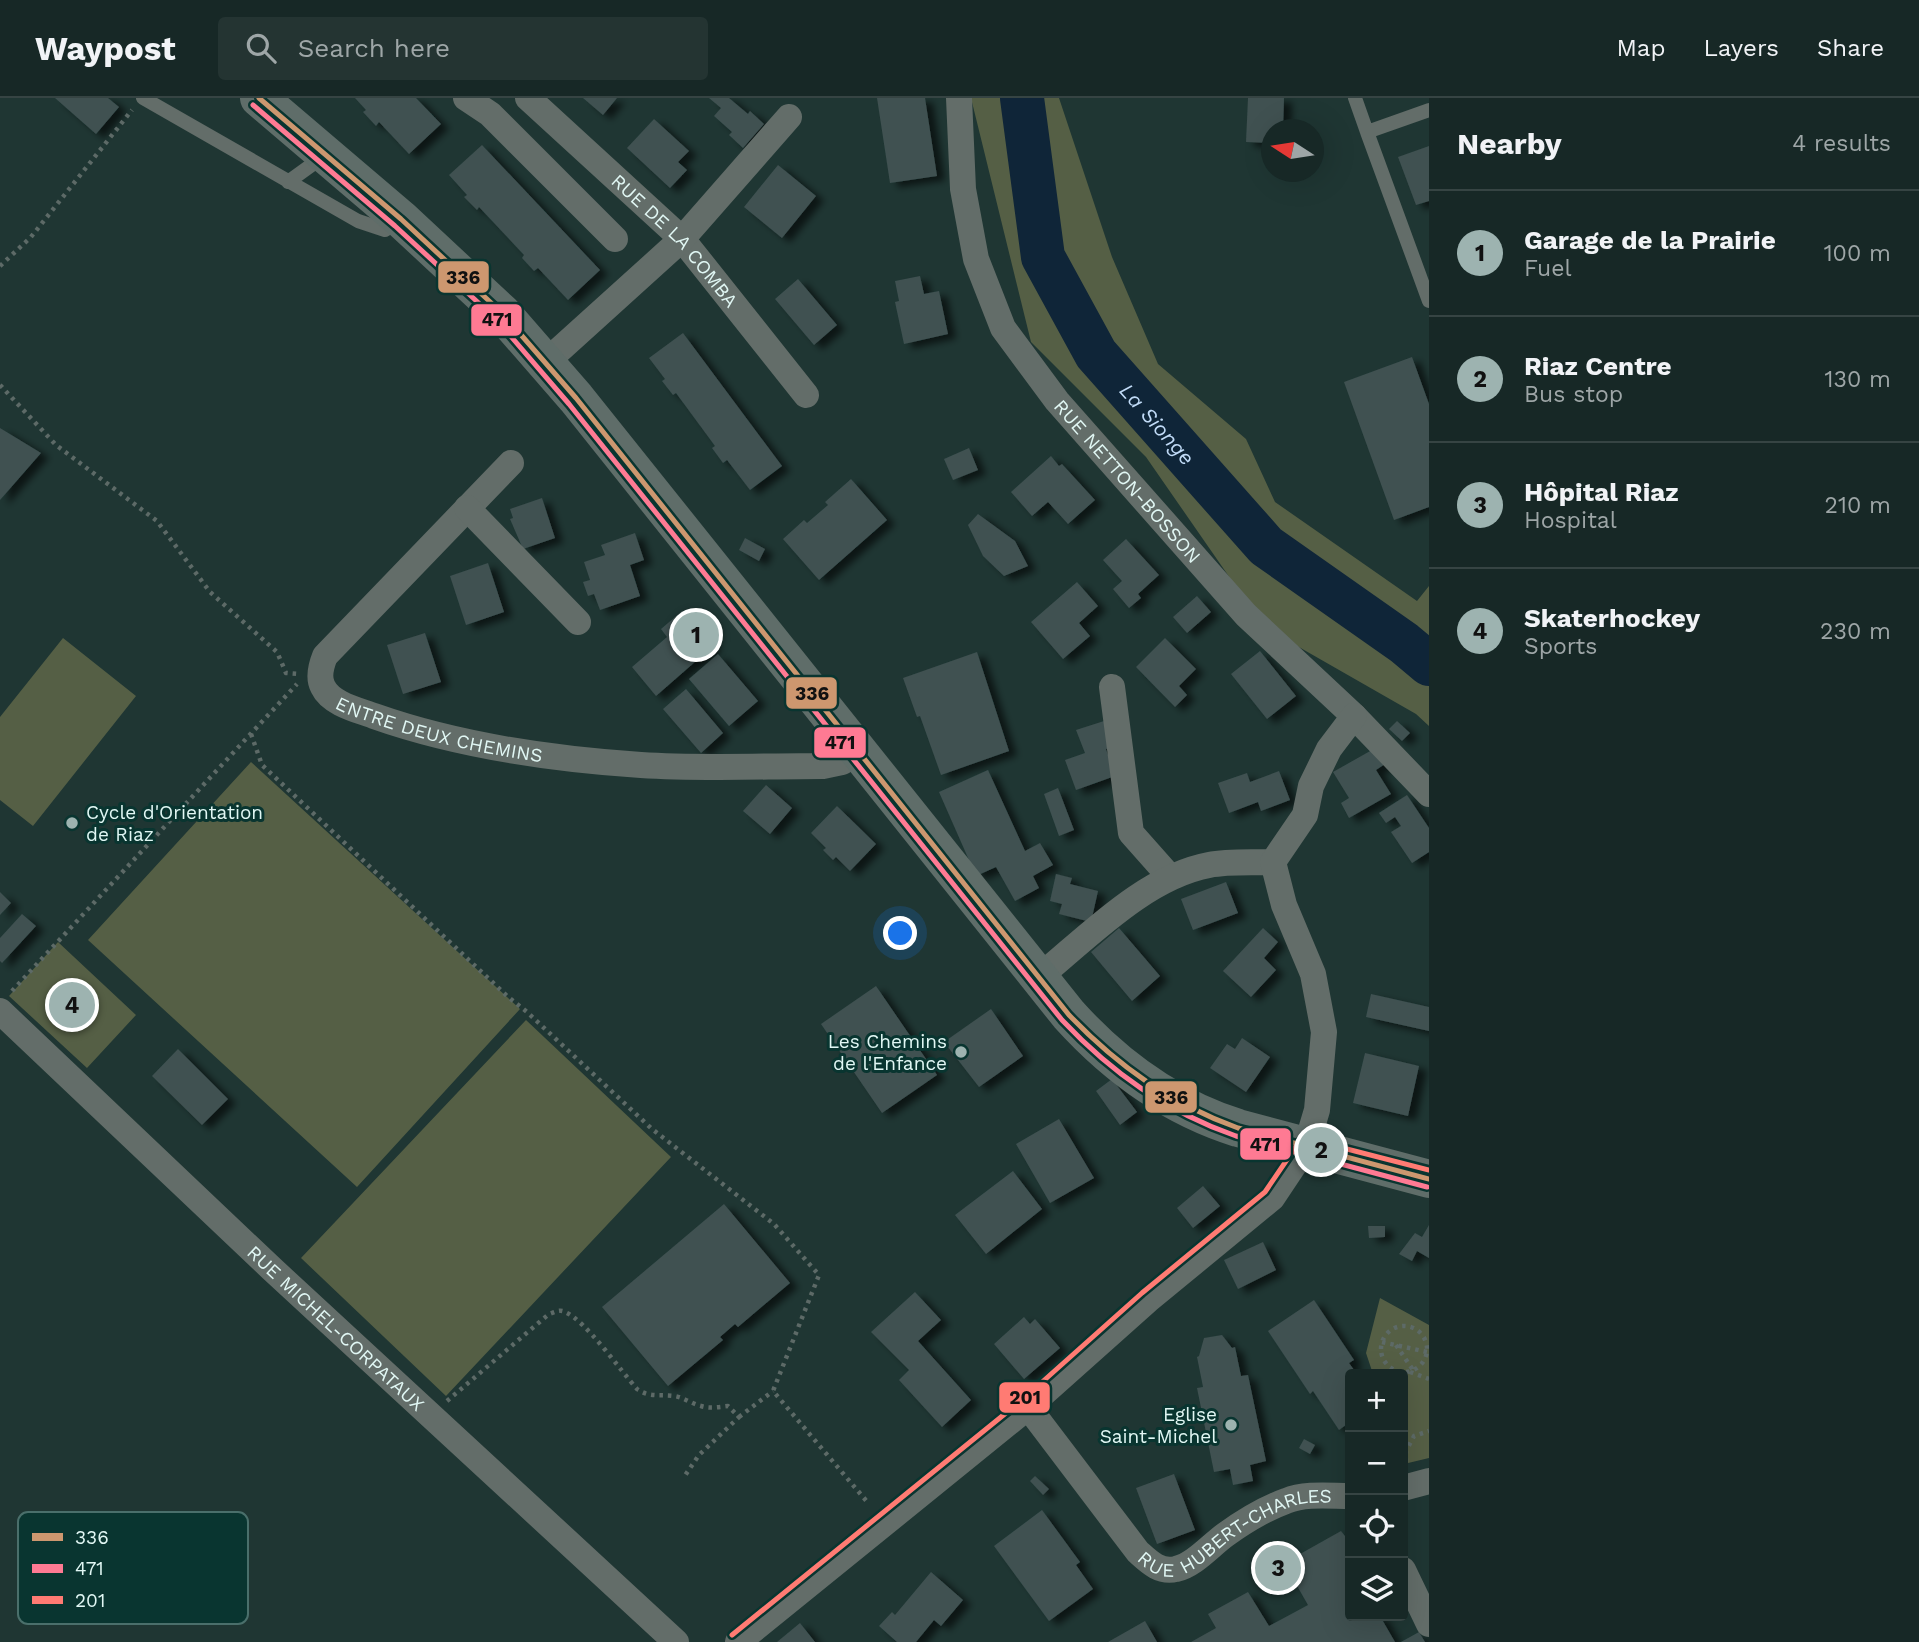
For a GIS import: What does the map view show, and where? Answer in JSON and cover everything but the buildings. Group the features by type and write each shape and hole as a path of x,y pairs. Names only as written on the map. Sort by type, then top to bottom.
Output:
{"main road":[{"path":"259,98 401,219 502,313 546,362 1069,1015 1100,1047 1155,1090 1222,1123 1429,1179"}],"street":[{"path":"466,98 497,106 615,239"},
{"name":"RUE DE LA COMBA","path":"528,98 682,239 806,395"},
{"name":"RUE NETTON-BOSSON","path":"959,98 964,189 976,259 1003,328 1057,401 1246,615 1354,716 1429,794"},
{"path":"546,362 682,239 789,117"},
{"name":"ENTRE DEUX CHEMINS","path":"511,463 325,656 321,665 321,682 328,693 337,700 402,726 447,738 565,758 643,765 823,766 842,762 859,751"},
{"path":"467,508 578,622"},
{"path":"1112,687 1131,833 1170,877"},
{"path":"738,1642 1028,1407 1148,1300 1272,1198 1306,1147 1317,1110 1324,1032 1313,974 1284,905 1273,862 1305,816 1311,786 1329,749 1354,716"},
{"path":"1040,977 1122,908 1170,877 1209,865 1273,862"},
{"name":"RUE MICHEL-CORPATAUX","path":"5,1003 157,1161 676,1642"},
{"name":"RUE HUBERT-CHARLES","path":"1028,1407 1138,1552 1154,1566 1162,1569 1178,1569 1188,1564 1239,1526 1288,1500 1305,1496 1345,1496"},
{"path":"1408,1477 1429,1481"},
{"path":"1408,1580 1429,1624"}],"lane":[{"path":"1355,98 1429,301"},
{"path":"138,103 372,228 385,230 401,219"},
{"path":"1367,132 1429,110"},
{"path":"288,182 326,155"}],"path":[{"path":"0,266 30,237 138,103"},
{"path":"0,385 56,445 157,521 210,592 277,652 286,673 305,675 5,1003"},
{"path":"251,734 262,765 652,1129 774,1224 819,1275 773,1391 699,1455 684,1477"},
{"path":"430,1415 550,1314 558,1311 566,1312 583,1325 643,1394 656,1397 676,1396 702,1407 728,1406 740,1417"},
{"path":"1405,1325 1413,1327 1424,1336 1427,1352 1421,1365 1411,1371 1400,1372 1383,1358 1382,1342 1391,1330 1405,1325"},
{"path":"1382,1342 1427,1352"},
{"path":"1396,1345 1411,1371 1429,1379"},
{"path":"773,1391 886,1524"},
{"path":"1408,1447 1413,1436 1429,1431"}],"green space":[{"path":"971,98 1059,98 1112,257 1158,364 1246,439 1275,502 1417,601 1429,586 1429,726 1416,714 1264,627 1146,457 1031,342"},
{"path":"63,638 136,696 33,826 0,800 0,717"},
{"path":"251,762 520,1009 357,1187 88,940"},
{"path":"58,942 136,1015 87,1068 9,996"},
{"path":"526,1020 671,1157 446,1396 301,1258"},
{"path":"1380,1298 1429,1325 1429,1458 1408,1463 1408,1369 1371,1369 1366,1353"}],"waterway":[{"name":"La Sionge","path":"1022,98 1043,257 1096,354 1266,546 1404,643 1429,664"}],"transit line":[{"name":"336","path":"259,98 401,219 502,313 576,398 1069,1015 1088,1034 1147,1082 1214,1118 1238,1128 1429,1179"},
{"name":"471","path":"253,105 395,226 496,319 569,404 1062,1020 1081,1039 1142,1089 1211,1126 1236,1136 1427,1187"},
{"name":"201","path":"1308,1139 1429,1170"},
{"name":"201","path":"732,1635 1022,1400 1142,1293 1265,1192 1299,1142"}],"place":[{"name":"Garage de la Prairie","path":"696,635"},
{"name":"Cycle d'Orientation de Riaz","path":"72,823"},
{"name":"Skaterhockey","path":"72,1005"},
{"name":"Les Chemins de l'Enfance","path":"961,1052"},
{"name":"Riaz Centre","path":"1321,1150"},
{"name":"Eglise Saint-Michel","path":"1231,1425"},
{"name":"Hôpital Riaz","path":"1278,1568"}]}
